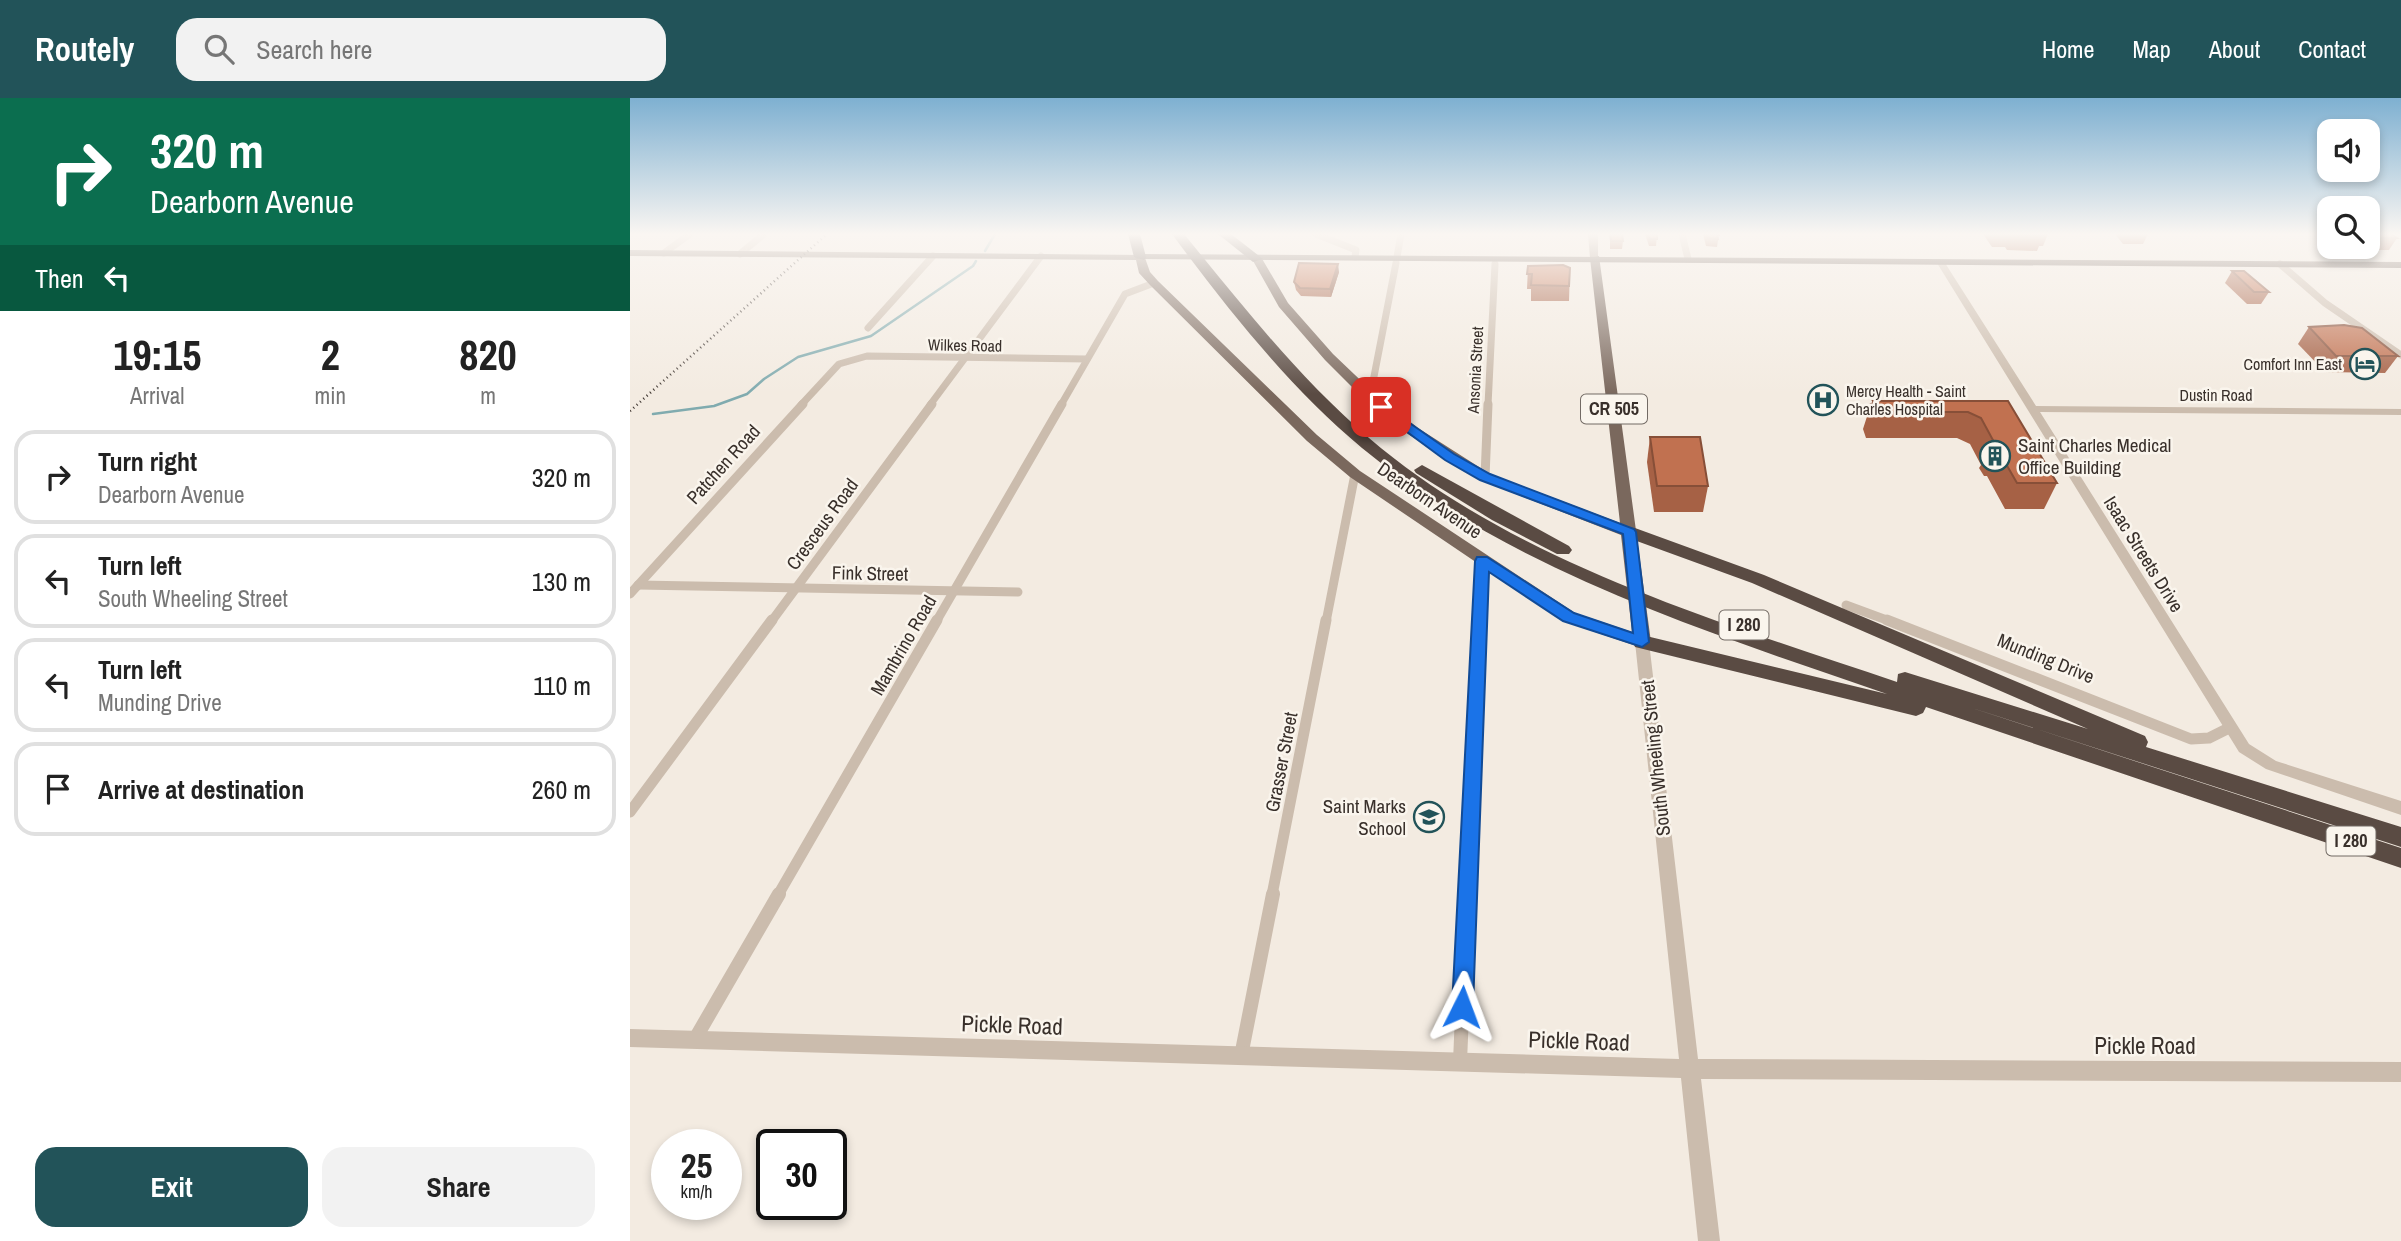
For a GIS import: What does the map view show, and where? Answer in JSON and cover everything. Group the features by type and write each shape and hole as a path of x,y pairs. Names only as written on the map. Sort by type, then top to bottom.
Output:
{"highway":[{"name":"I 280","path":"1221,287 1281,363 1329,413 1398,469 1493,529 1643,600 1717,629 2048,743 2401,858"},
{"name":"I 280","path":"1236,287 1297,362 1354,419 1429,474 1498,516 1588,563 1629,582 1746,626 2401,837"},
{"path":"1629,532 1758,579 2155,749 2282,798"},
{"path":"1641,635 2048,743"}],"main road":[{"name":"Dearborn Avenue","path":"1157,287 1312,438 1355,474 1569,617 1641,635"},
{"path":"1273,287 1283,305 1329,357 1370,397 1450,457 1485,477 1629,532"},
{"name":"South Wheeling Street","path":"1599,287 1641,635"}],"street":[{"path":"867,328 904,287"},
{"name":"Cresceus Road","path":"630,812 1018,287"},
{"name":"Mambrino Road","path":"695,1039 1125,294 1144,287"},
{"path":"1370,397 1391,287"},
{"name":"Ansonia Street","path":"1485,477 1494,287"},
{"name":"Isaac Streets Drive","path":"1956,287 2229,727 2251,755 2271,765 2401,808"},
{"path":"2307,287 2325,303 2401,355"},
{"name":"Wilkes Road","path":"844,361 867,356 1087,359"},
{"name":"Patchen Road","path":"633,589 832,369 844,361"},
{"name":"Dustin Road","path":"2031,409 2401,412"},
{"name":"Grasser Street","path":"1241,1056 1355,474"},
{"path":"1460,1062 1482,561"},
{"name":"Fink Street","path":"633,589 1018,592"},
{"name":"Munding Drive","path":"1846,605 1960,646 2191,739 2209,738 2229,727"},
{"name":"South Wheeling Street","path":"1641,635 1709,1241"},
{"name":"Pickle Road","path":"630,1038 1689,1069 2401,1072"}],"building":[{"path":"1299,287 1331,287 1330,289"},
{"path":"2249,287 2263,287 2269,292 2254,292"},
{"path":"2344,325 2362,328 2398,356 2336,356 2309,327"},
{"path":"1873,401 2008,401 2057,483 2017,483 1998,450 1995,450 1991,442 1994,442 1981,418 1968,412 1874,412 1871,404"},
{"path":"1650,437 1700,437 1708,486 1657,486"}],"waterway":[{"path":"653,414 714,406 747,394 764,379 798,357 871,336 942,287"}],"railway":[{"path":"630,411 768,287"}],"place":[{"name":"Comfort Inn East","path":"2365,364"},
{"name":"Mercy Health - Saint Charles Hospital","path":"1823,400"},
{"name":"Saint Charles Medical Office Building","path":"1995,456"},
{"name":"Saint Marks School","path":"1429,817"}],"route":[{"path":"1381,407 1450,457 1485,477 1629,532 1642,642 1569,617 1482,561 1462,1007"}]}
